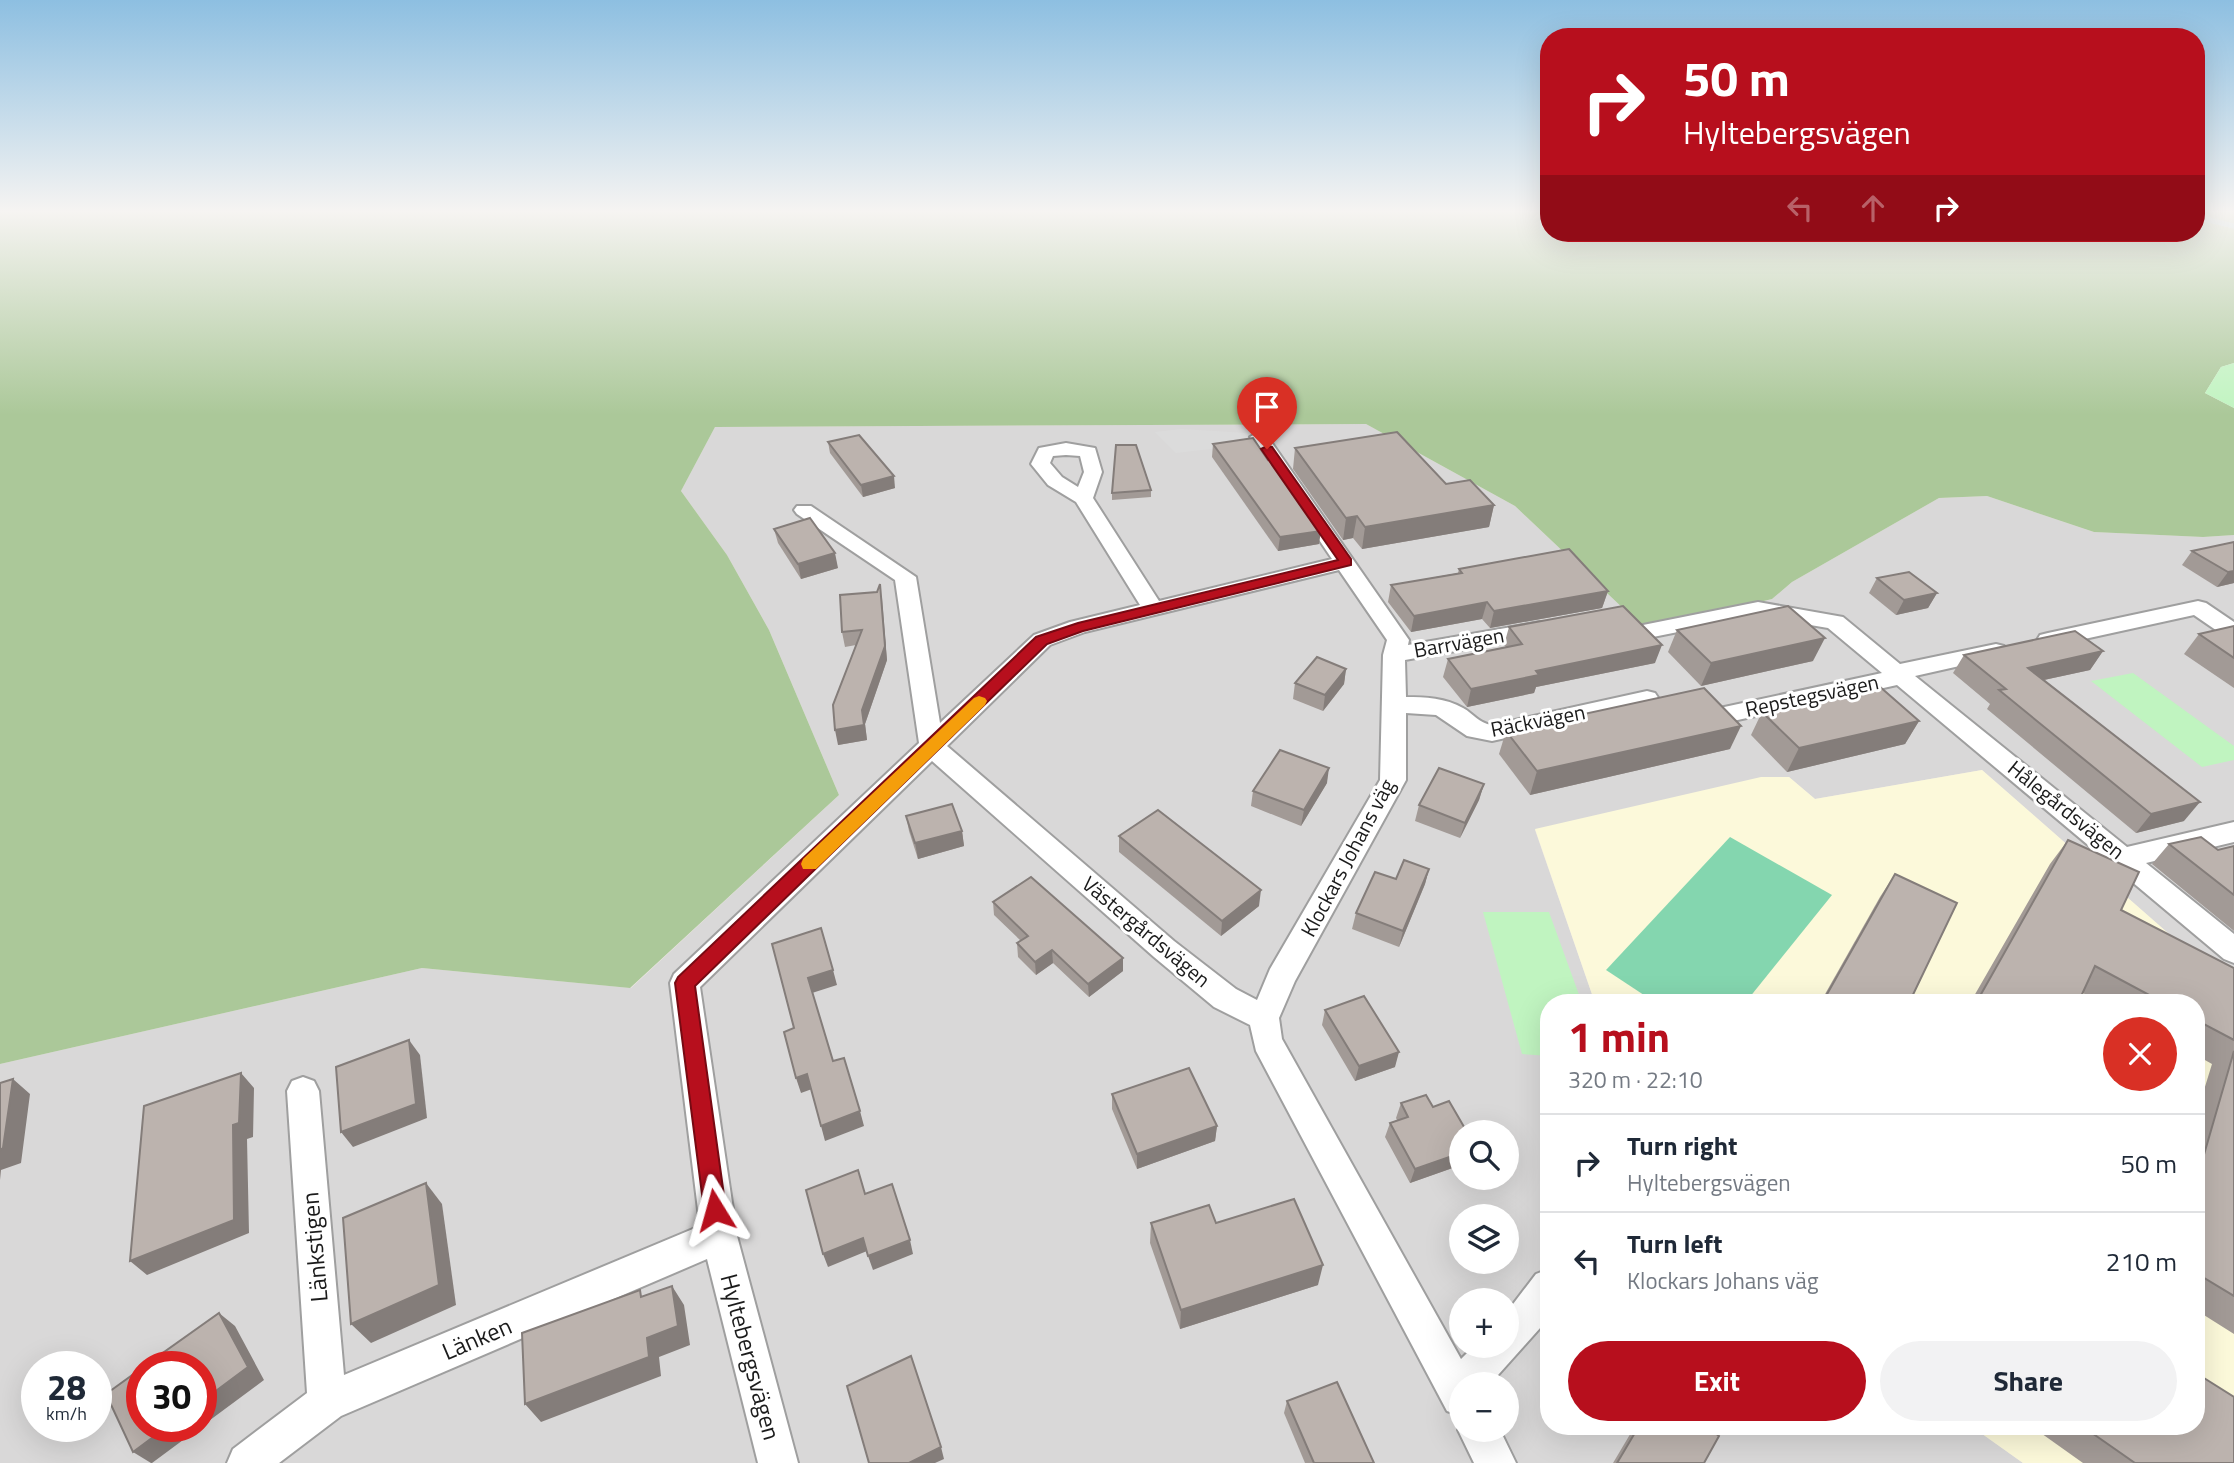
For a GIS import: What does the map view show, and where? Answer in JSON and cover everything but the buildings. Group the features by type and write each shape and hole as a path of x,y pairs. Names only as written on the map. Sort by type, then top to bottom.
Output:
{"street":[{"name":"Klockars Johans väg","path":"1259,437 1398,640 1394,655 1393,780 1281,978 1264,1018"},
{"path":"1083,498 1153,608"},
{"path":"804,510 905,577 932,747"},
{"name":"Hyltebergsvägen","path":"778,1463 719,1236 685,983 1042,640 1153,608 1346,562"},
{"name":"Repstegsvägen","path":"1724,715 1888,680 1897,672 2198,608 2234,632"},
{"name":"Hålegårdsvägen","path":"1643,632 1758,609 1835,622 2234,951"},
{"name":"Barrvägen","path":"1394,655 1566,624"},
{"name":"Räckvägen","path":"1395,705 1444,708 1453,712 1475,732 1492,733 1647,699"},
{"name":"Västergårdsvägen","path":"932,747 1164,949 1225,998 1264,1018"},
{"path":"2124,858 2234,832"},
{"path":"1264,1018 1267,1041 1451,1372"},
{"name":"Länkstigen","path":"303,1091 327,1402"},
{"name":"Länken","path":"247,1463 327,1402 719,1236"},
{"path":"1519,1324 1540,1298"},
{"path":"1477,1372 1489,1358"},
{"path":"1485,1442 1496,1463"}],"shaded area":[{"path":"1366,424 1515,506 1646,630 1772,599 1792,582 1939,498 1987,496 2094,532 2203,537 2234,535 2234,991 1982,770 1815,799 1789,777 1535,830 1592,994 1540,994 1540,1435 1984,1435 2023,1463 0,1463 0,1064 422,968 631,988 839,795 769,630 727,555 681,491 715,427"},
{"path":"1182,429 1247,433 1253,444 1176,453 1155,432"},
{"path":"1982,770 2234,991 2234,1463 2023,1463 1984,1435 2205,1435 2205,994 1592,994 1535,829 1761,777 1789,777 1815,799"}],"green space":[{"path":"0,279 2234,279 2234,363 2221,367 2205,393 2234,408 2234,535 2203,537 2094,532 1987,496 1939,498 1792,582 1772,599 1646,630 1515,506 1366,424 715,427 681,491 727,555 769,630 839,795 630,988 422,968 0,1064"},
{"path":"2234,363 2234,408 2205,393 2221,367"},
{"path":"2133,673 2234,746 2234,760 2202,767 2091,681"},
{"path":"1730,837 1832,895 1752,994 1642,994 1606,970"},
{"path":"1483,912 1549,912 1579,994 1540,994 1540,1055 1522,1054"}],"slow traffic":[{"path":"809,864 979,701"}],"route":[{"path":"715,1210 685,983 1042,640 1078,627 1346,562 1267,449"}]}
